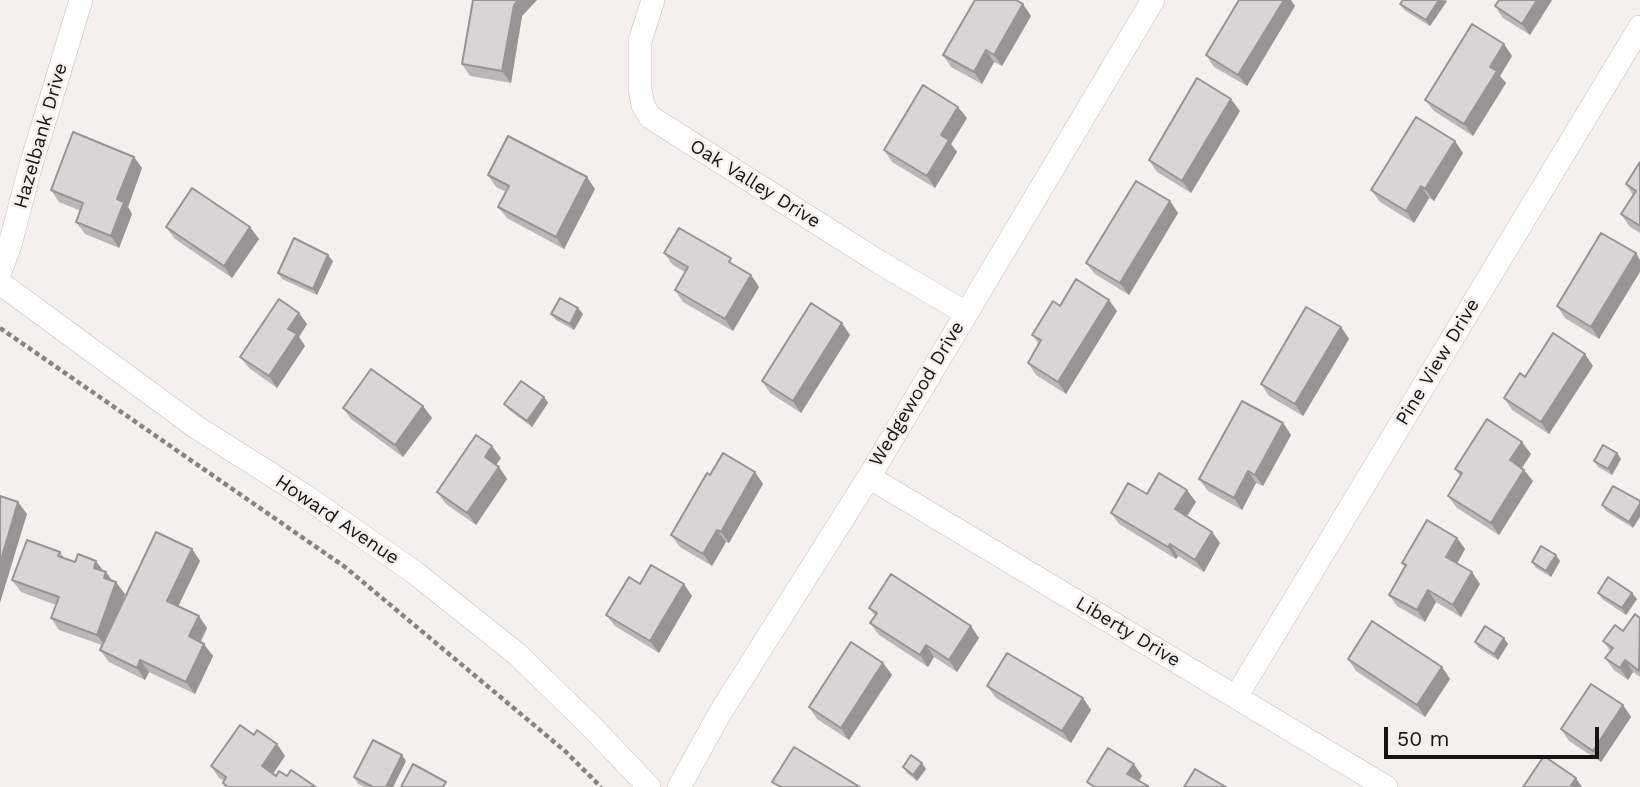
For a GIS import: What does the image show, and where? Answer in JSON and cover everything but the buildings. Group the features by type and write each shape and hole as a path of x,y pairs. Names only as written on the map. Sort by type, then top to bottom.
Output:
{"street":[{"name":"Hazelbank Drive","path":"0,272 81,0"},
{"name":"Oak Valley Drive","path":"653,0 640,41 640,89 643,105 650,117 879,262 966,313"},
{"name":"Wedgewood Drive","path":"679,787 720,713 869,477 1153,0"},
{"name":"Pine View Drive","path":"1236,697 1640,27"},
{"name":"Howard Avenue","path":"0,283 196,427 304,496 414,572 517,654 649,787"},
{"name":"Liberty Drive","path":"869,477 1386,787"}],"path":[{"path":"0,328 345,567 565,751 601,787"}]}
